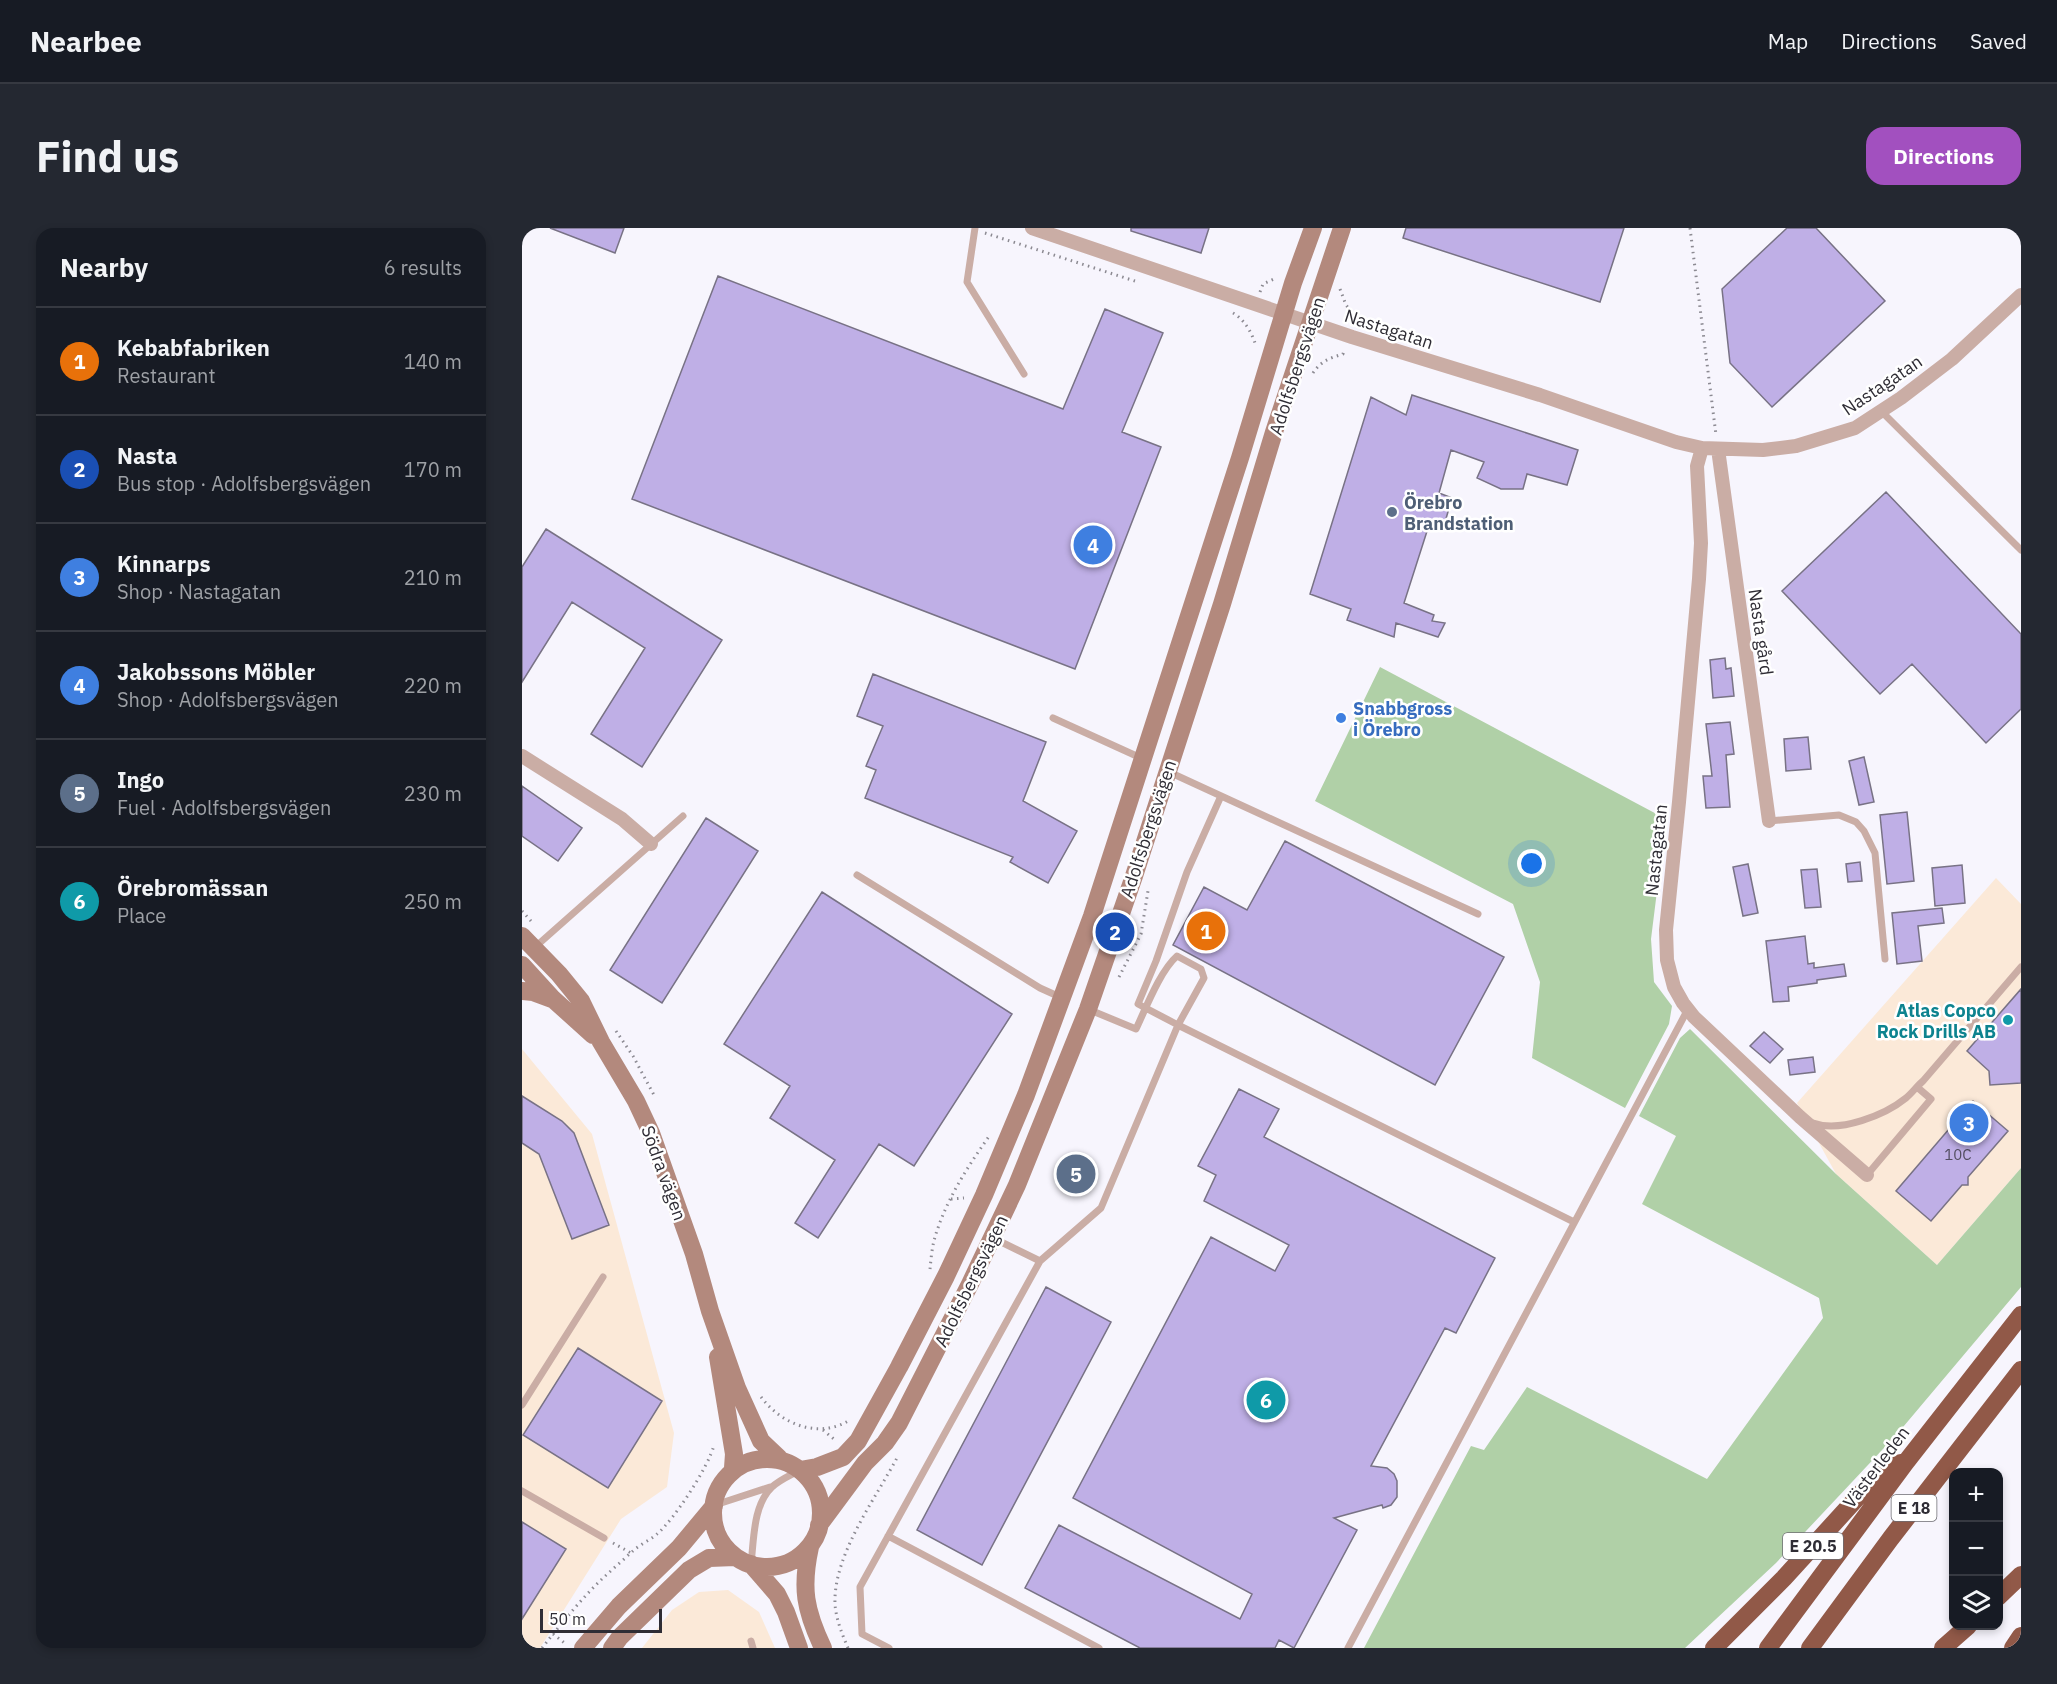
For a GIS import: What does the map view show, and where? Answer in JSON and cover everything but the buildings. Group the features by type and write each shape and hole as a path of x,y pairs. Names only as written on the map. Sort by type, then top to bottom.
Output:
{"highway":[{"name":"Västerleden","path":"1768,1648 1906,1462 2021,1315"},
{"name":"E 18","path":"1810,1648 1891,1538 2021,1370"},
{"name":"E 20.5","path":"1714,1648 1784,1578 1886,1466 1906,1462"},
{"path":"2003,1592 2021,1575"},
{"path":"1942,1648 1963,1630"},
{"path":"2013,1648 2021,1636"}],"main road":[{"name":"Adolfsbergsvägen","path":"800,1470 817,1467 843,1457 858,1442 899,1367 969,1226 1026,1095 1092,916 1293,283 1313,228"},
{"name":"Adolfsbergsvägen","path":"819,1525 865,1463 885,1443 899,1423 993,1238 1056,1092 1088,1009 1167,771 1342,228"},
{"path":"1143,759 1167,771"},
{"name":"Södra vägen","path":"526,948 559,974 581,1001 601,1042 636,1101 651,1133 694,1254 710,1311 737,1388 756,1432 761,1441 779,1458 800,1470"},
{"name":"Södra vägen","path":"522,965 553,999 601,1042"},
{"path":"522,991 553,999"},
{"path":"1063,998 1088,1009"},
{"path":"969,1226 993,1238"},
{"name":"Södra vägen","path":"710,1311 734,1454 733,1468"},
{"path":"779,1458 751,1459 733,1468 723,1482 714,1506 713,1516 717,1533 725,1550 743,1560 768,1568 796,1560 810,1546"},
{"path":"800,1470 819,1493 822,1505 819,1525 810,1546 804,1573 806,1600 812,1623 823,1648"},
{"path":"583,1648 619,1606 679,1548 714,1506"},
{"path":"612,1648 627,1630 689,1570 709,1558 743,1560 777,1594 800,1648"}],"street":[{"name":"Nastagatan","path":"1032,228 1310,323 1540,395 1676,442 1702,448 1763,450 1796,446 1855,428 1952,359 2021,295"},
{"name":"Nastagatan","path":"1702,448 1697,466 1701,543 1699,579 1666,930 1667,960 1674,987 1688,1009 1710,1033 1800,1117 1867,1174"},
{"name":"Nasta gård","path":"1718,449 1768,821"},
{"path":"522,756 622,819 651,844"}],"lane":[{"path":"975,229 967,282 1024,374"},
{"path":"1881,411 2021,550"},
{"path":"1053,718 1143,759"},
{"path":"1167,771 1478,914"},
{"path":"1221,796 1187,873 1138,1004 1574,1222"},
{"path":"1768,821 1839,815 1856,822 1864,831 1875,853 1885,959"},
{"path":"526,948 683,816"},
{"path":"857,875 1040,988 1063,998"},
{"path":"889,1648 862,1634 860,1587 1040,1261 1101,1208 1178,1026 1204,978 1202,969 1178,956 1170,962 1136,1029 1088,1009"},
{"path":"1800,1117 1820,1125 1852,1125 1905,1098 2021,967"},
{"path":"1348,1648 1688,1009"},
{"path":"1867,1174 1931,1099 1917,1087"},
{"path":"993,1238 1040,1261"},
{"path":"522,1405 603,1276"},
{"path":"714,1506 772,1486 800,1470"},
{"path":"743,1560 763,1498 772,1486"},
{"path":"522,1491 604,1538"},
{"path":"888,1536 1099,1648"}],"path":[{"path":"1690,228 1718,449"},
{"path":"975,229 1143,283"},
{"path":"1231,311 1248,328 1263,284 1277,277"},
{"path":"1340,280 1342,298 1355,316 1354,320"},
{"path":"1309,380 1321,363 1328,358 1343,354 1344,349"},
{"path":"1118,978 1141,934 1149,882"},
{"path":"929,1272 934,1239 951,1199 971,1162 995,1127"},
{"path":"951,1199 966,1198"},
{"path":"766,1404 789,1422 813,1429 831,1429 851,1419"},
{"path":"542,1648 602,1579 657,1534 678,1511 711,1456"},
{"path":"604,1538 631,1553"},
{"path":"553,1634 573,1648"}],"shaded area":[{"path":"1996,878 2021,904 2021,1168 1937,1265 1836,1174 1797,1103"},
{"path":"522,1049 592,1134 674,1433 667,1487 621,1519 540,1648 522,1648"},
{"path":"728,1590 759,1612 775,1648 642,1648 672,1610 699,1592"}],"green space":[{"path":"1380,667 1666,819 1651,939 1654,982 1672,1006 1669,1024 1625,1108 1532,1058 1540,982 1513,904 1315,801"},
{"path":"1690,1029 1836,1174 1937,1265 2021,1168 2021,1287 1898,1433 1776,1563 1685,1648 1364,1648 1471,1446 1484,1450 1527,1387 1707,1479 1823,1318 1819,1298 1642,1204 1676,1136 1639,1116 1680,1038"}],"place":[{"name":"Örebro Brandstation","path":"1392,512"},
{"name":"Jakobssons Möbler","path":"1093,545"},
{"name":"Snabbgross i Örebro","path":"1341,718"},
{"name":"Kebabfabriken","path":"1206,931"},
{"name":"Nasta","path":"1115,932"},
{"name":"Atlas Copco Rock Drills AB","path":"2008,1020"},
{"name":"Kinnarps","path":"1969,1123"},
{"name":"Ingo","path":"1076,1174"},
{"name":"Örebromässan","path":"1266,1400"}]}
